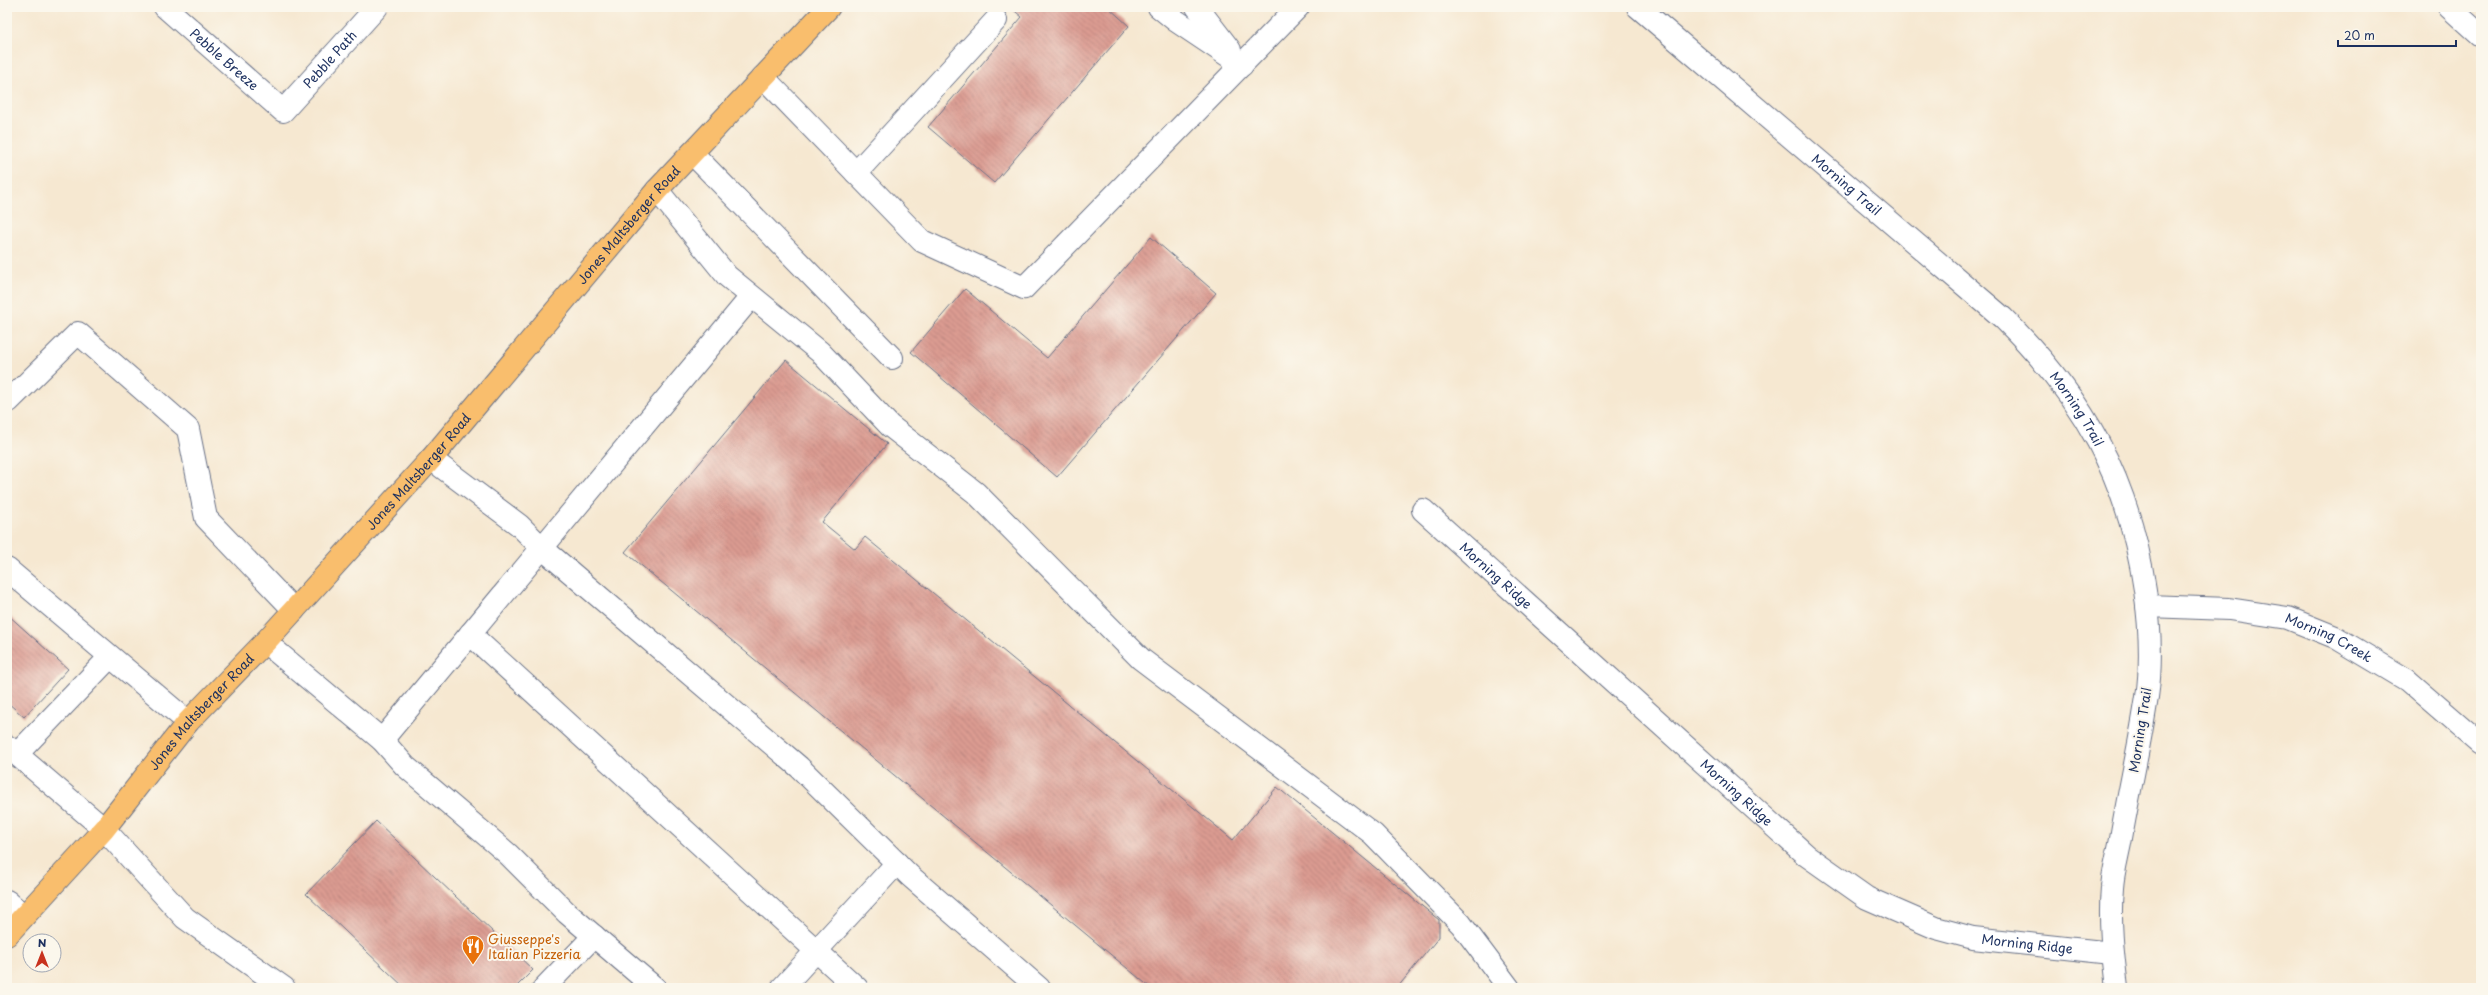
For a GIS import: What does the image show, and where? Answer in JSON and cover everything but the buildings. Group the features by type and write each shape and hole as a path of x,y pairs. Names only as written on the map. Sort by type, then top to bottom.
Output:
{"main road":[{"name":"Jones Maltsberger Road","path":"7,935 104,829 188,722 265,642 432,459 657,190 829,7"}],"street":[{"name":"Pebble Breeze","path":"165,7 283,112"},
{"name":"Pebble Path","path":"283,112 377,7"},
{"path":"1159,7 1175,20 1242,65"},
{"path":"1197,7 1242,65"},
{"path":"763,77 922,241 1024,288 1298,7"},
{"name":"Morning Trail","path":"1638,7 2003,318 2037,351 2091,426 2112,468 2132,527 2140,557 2147,606 2150,650 2147,696 2112,886 2110,929 2117,988"},
{"path":"2448,7 2481,36"},
{"path":"856,173 996,20"},
{"path":"692,153 892,358"},
{"path":"657,190 727,276 820,352 890,426 976,493 1142,659 1373,834 1461,924 1509,988"},
{"path":"382,740 752,296"},
{"path":"7,399 9,401 78,333 188,429 206,518 294,610"},
{"path":"432,459 519,525 542,548 798,767 897,863 1039,988"},
{"name":"Morning Ridge","path":"1423,510 1806,855 1867,898 1936,928 1973,938 2112,953"},
{"path":"7,569 188,722"},
{"name":"Morning Creek","path":"2147,606 2229,610 2288,618 2335,637 2407,680 2481,744"},
{"path":"470,634 857,988"},
{"path":"265,642 382,740 405,766 508,854 567,913 655,988"},
{"path":"110,657 12,750 104,829 186,918 284,988"},
{"path":"782,988 897,863"},
{"path":"7,900 24,916"},
{"path":"544,988 594,936"}],"place":[{"name":"Giusseppe's Italian Pizzeria","path":"473,966"}]}
